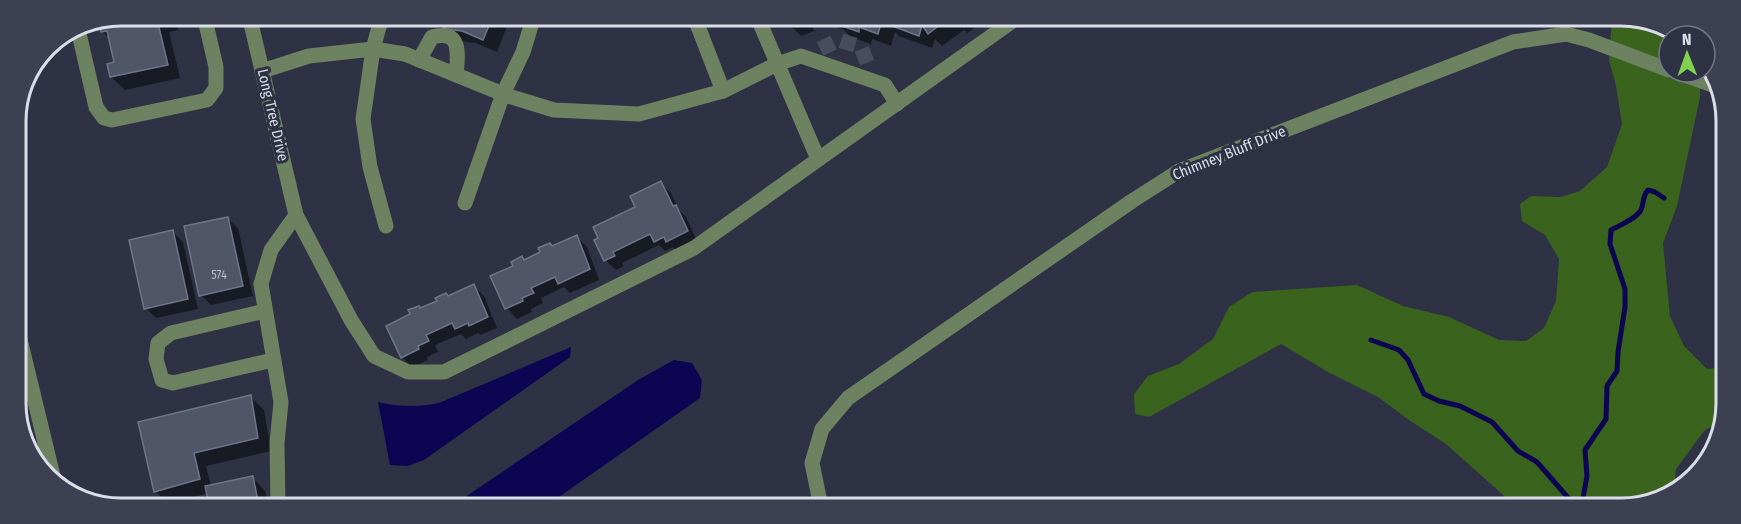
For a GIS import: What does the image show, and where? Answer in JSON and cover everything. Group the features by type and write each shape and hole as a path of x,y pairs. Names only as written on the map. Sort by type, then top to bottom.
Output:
{"street":[{"path":"79,35 96,107 104,118 112,120 207,100 216,88 216,67 207,26"},
{"name":"Long Tree Drive","path":"252,26 296,214 351,320 374,356 408,372 444,372 694,248 1005,26"},
{"path":"379,26 373,49 363,119 370,167 386,226"},
{"path":"465,202 503,94 523,52 531,26"},
{"path":"698,26 723,91"},
{"path":"761,26 818,159"},
{"path":"419,60 432,37 442,34 450,37 456,44 458,55 456,75"},
{"name":"Chimney Bluff Drive","path":"818,498 812,463 822,429 848,398 1132,201 1179,171 1513,42 1566,34 1657,66"},
{"path":"262,71 309,56 373,49 405,54 503,94 554,110 639,114 723,91 777,64 801,56 818,55 867,72 885,85 897,104"},
{"path":"278,498 277,442 281,402 261,284 271,250 296,214"},
{"path":"265,311 171,333 158,343 156,359 162,381 173,384 273,360"},
{"path":"26,363 52,469"}],"green space":[{"path":"1611,26 1633,26 1657,33 1657,84 1700,84 1700,97 1677,206 1663,243 1670,316 1684,346 1707,369 1716,368 1716,404 1712,426 1704,431 1676,469 1675,481 1668,486 1645,495 1627,498 1507,498 1446,444 1378,397 1328,372 1281,344 1149,417 1135,414 1134,394 1148,376 1179,364 1213,339 1229,307 1252,292 1357,285 1403,306 1449,317 1499,340 1526,341 1544,328 1556,301 1559,259 1545,235 1522,221 1520,204 1531,196 1561,197 1580,191 1607,167 1622,124 1609,60"}],"shaded area":[{"path":"571,347 570,357 424,460 408,466 390,465 378,402 408,406 439,403"},
{"path":"674,360 692,363 702,380 700,398 557,498 464,498 638,380"}],"building":[{"path":"108,26 159,26 168,65 110,77 107,64 114,62 107,31 101,32 100,28"},
{"path":"442,26 489,26 483,40 462,31 446,29"},
{"path":"842,26 880,26 878,34 859,27 859,32"},
{"path":"892,26 922,26 919,36"},
{"path":"923,26 938,26 928,34"},
{"path":"661,181 688,231 666,242 664,237 654,242 650,234 613,252 615,256 604,261 594,240 598,238 593,227 635,207 630,196"},
{"path":"228,217 243,286 199,296 184,226"},
{"path":"173,230 188,299 144,309 129,240"},
{"path":"577,235 590,269 558,284 555,277 531,288 534,293 505,309 490,276 513,266 511,262 522,256 524,260 540,252 538,248 550,243 552,246"},
{"path":"474,284 488,317 469,326 468,323 455,329 452,323 426,335 429,341 401,358 386,326 410,314 408,310 419,306 420,308 437,301 435,298 446,293 448,296"},
{"path":"251,395 258,438 194,453 200,479 154,492 138,422"},
{"path":"253,476 257,498 207,498 205,486"}],"waterway":[{"path":"1583,498 1587,476 1585,450 1606,419 1607,386 1617,371 1625,307 1625,289 1610,244 1611,230 1639,213 1648,190 1664,198"},
{"path":"1371,340 1399,350 1408,360 1424,394 1439,401 1460,406 1492,422 1518,451 1537,462 1568,498"}],"tunnel":[{"path":"820,49 839,40 861,47 869,67"}]}
